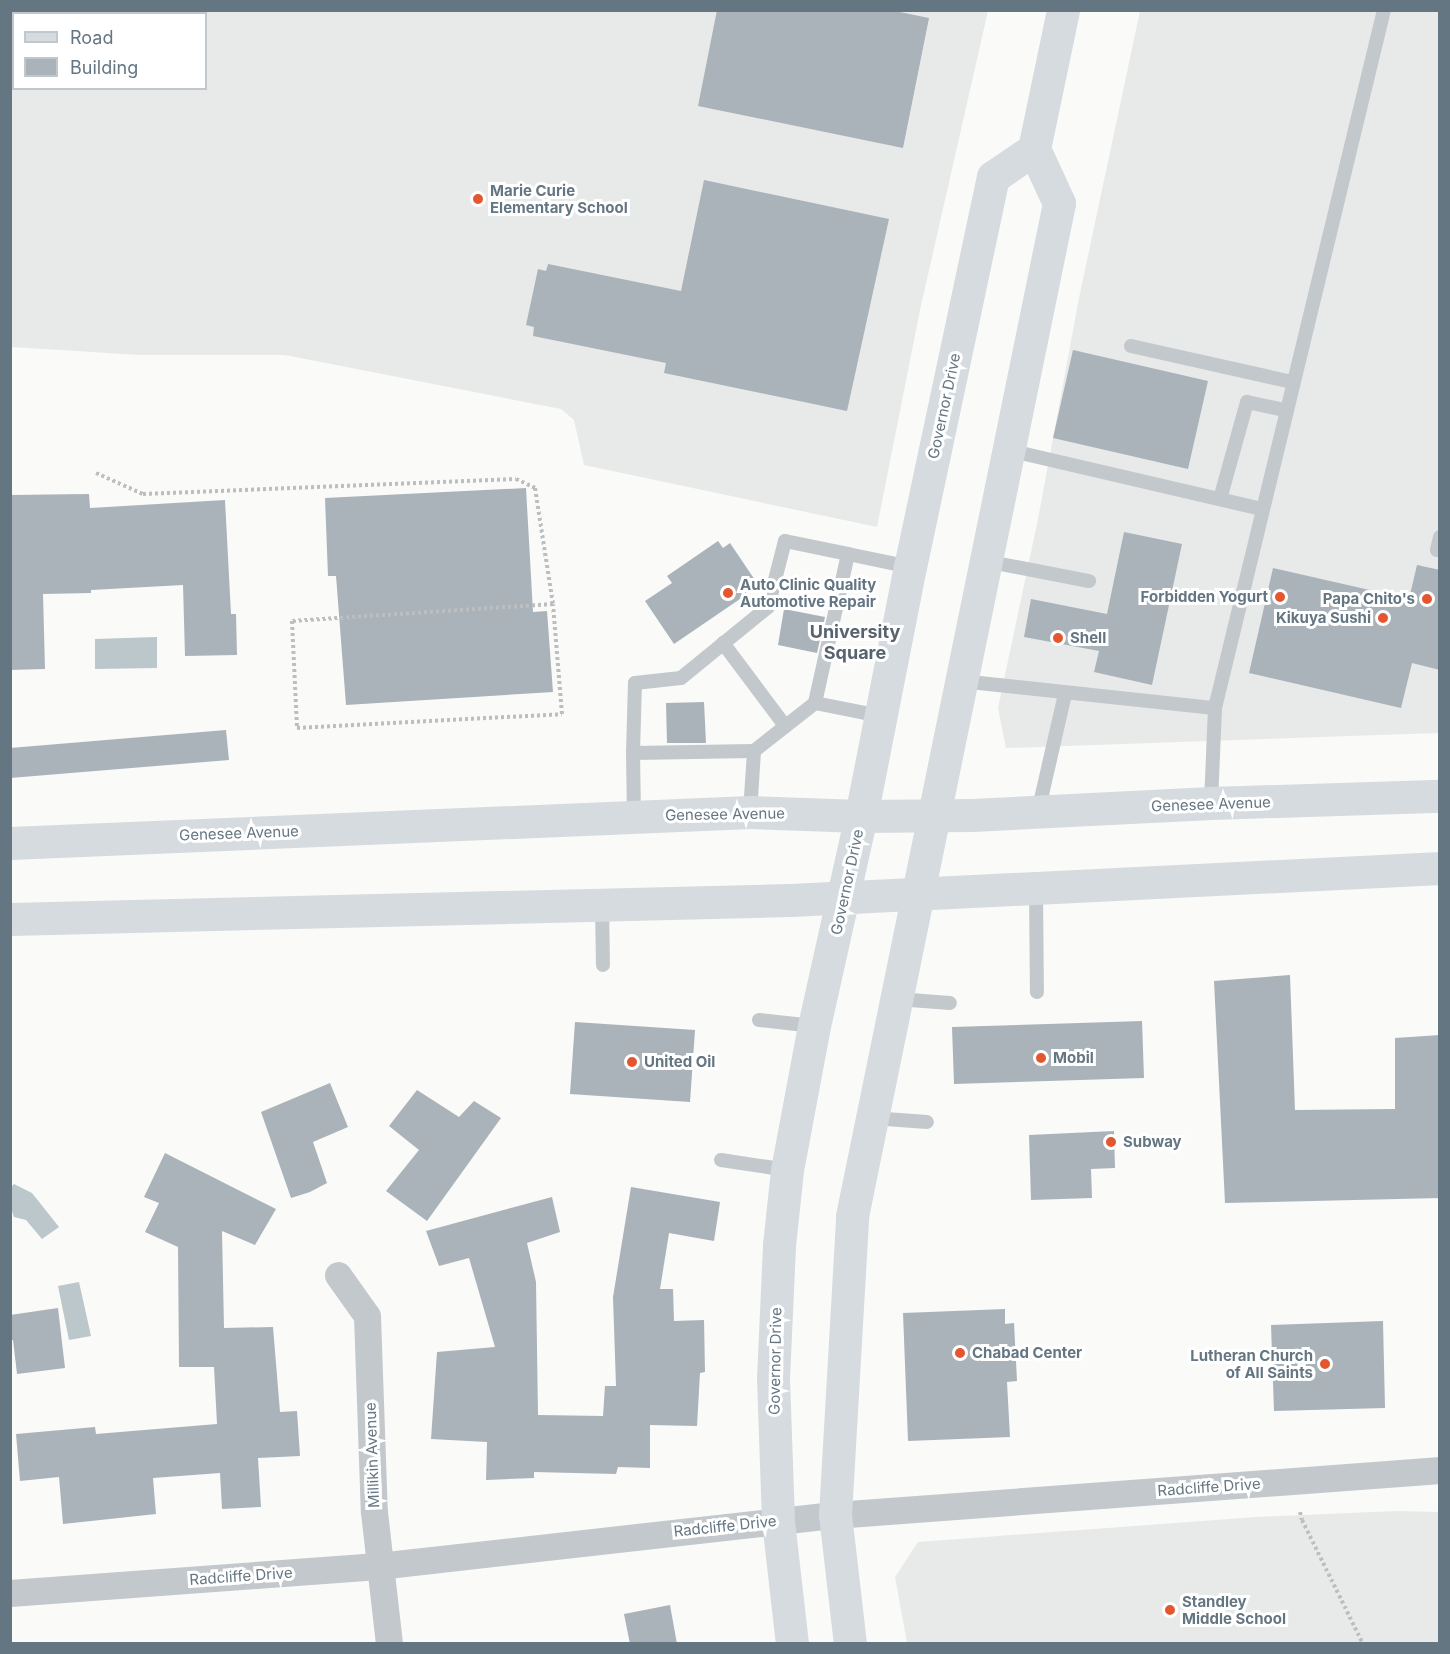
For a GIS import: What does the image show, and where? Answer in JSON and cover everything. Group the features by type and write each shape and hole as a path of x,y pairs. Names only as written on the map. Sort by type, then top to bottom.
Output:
{"main road":[{"path":"850,1644 835,1515 852,1216 870,1118 908,946 959,681 1059,203 1034,149 1063,10"},
{"name":"Governor Drive","path":"792,1644 778,1521 773,1378 779,1245 787,1170 814,1026 861,816 910,567 993,177 1034,149"},
{"name":"Genesee Avenue","path":"10,843 750,812 861,816 933,815 1440,796"},
{"path":"10,919 917,894 1440,868"}],"street":[{"name":"Millikin Avenue","path":"338,1275 367,1316 378,1566 389,1644"},
{"name":"Radcliffe Drive","path":"10,1593 378,1566 835,1515 1440,1470"}],"lane":[{"path":"1211,803 1215,708 1292,382 1384,10"},
{"path":"1131,346 1292,382"},
{"path":"1220,499 1247,402 1286,410"},
{"path":"1008,450 1262,508"},
{"path":"1440,537 1437,550 1440,550"},
{"path":"634,816 635,683 681,678 768,607 785,541 910,567"},
{"path":"633,753 754,751 815,703 848,554"},
{"path":"984,561 1089,581"},
{"path":"723,643 785,726"},
{"path":"959,681 1065,694 1215,708"},
{"path":"1038,812 1065,694"},
{"path":"815,703 880,716"},
{"path":"750,812 754,751"},
{"path":"1036,887 1037,992"},
{"path":"602,904 603,965"},
{"path":"895,999 950,1003"},
{"path":"759,1020 814,1026"},
{"path":"870,1118 927,1122"},
{"path":"721,1160 787,1170"}],"path":[{"path":"96,473 143,494 516,479 535,488 553,604 562,714 297,728 292,621 553,604"},
{"path":"1296,1480 1302,1520 1363,1644"}],"shaded area":[{"name":"Marie Curie Elementary School","path":"10,11 988,11 920,310 877,527 584,465 574,420 561,409 285,355 140,355 11,347"},
{"path":"1140,11 1439,11 1439,733 1006,748 998,708 1038,519 1079,298"},
{"path":"157,637 157,668 95,669 95,639"},
{"path":"14,1184 32,1193 59,1227 42,1239 26,1220 14,1217 10,1188"},
{"path":"79,1282 91,1336 69,1340 58,1286"},
{"name":"Standley Middle School","path":"1396,1511 1439,1512 1439,1643 907,1643 895,1577 918,1542 1256,1517"}],"building":[{"path":"717,10 890,10 929,18 903,148 698,106"},
{"path":"704,180 889,219 847,411 664,373 666,363 533,336 534,327 526,325 538,269 546,271 548,264 681,291"},
{"path":"1073,350 1208,381 1188,469 1053,438"},
{"path":"526,488 533,612 547,611 553,692 346,705 336,576 328,576 325,498"},
{"path":"89,494 90,508 225,500 231,614 236,614 237,655 185,656 183,585 91,590 91,593 43,594 45,669 10,670 10,495"},
{"path":"1124,532 1182,544 1152,685 1094,672 1099,651 1024,637 1031,599 1107,614"},
{"path":"718,541 723,548 730,543 759,586 674,644 645,601 672,583 667,576"},
{"path":"1417,565 1440,570 1440,670 1412,663 1401,708 1249,673 1273,568 1409,599"},
{"path":"784,609 825,617 817,653 778,645"},
{"path":"704,702 706,743 667,743 666,703"},
{"path":"226,730 229,760 10,778 10,748"},
{"path":"1290,975 1295,1110 1395,1109 1395,1038 1440,1035 1440,1198 1225,1203 1214,981"},
{"path":"1142,1021 1144,1078 954,1084 952,1027"},
{"name":"United Oil","path":"575,1022 695,1030 690,1102 570,1094"},
{"path":"330,1083 348,1127 313,1142 327,1183 291,1198 261,1112"},
{"path":"417,1090 459,1117 474,1101 501,1118 427,1221 386,1191 419,1150 389,1126"},
{"path":"1114,1131 1115,1168 1091,1169 1092,1198 1031,1200 1029,1135"},
{"path":"165,1153 276,1209 255,1245 222,1231 224,1328 273,1327 280,1412 297,1411 300,1456 258,1458 261,1507 222,1509 220,1473 153,1478 156,1514 63,1524 59,1477 20,1481 16,1434 95,1427 96,1434 217,1424 214,1367 179,1367 178,1247 145,1232 159,1203 144,1197"},
{"path":"631,1187 720,1202 714,1241 669,1233 660,1289 673,1289 674,1321 704,1320 705,1372 700,1373 697,1426 650,1425 650,1468 618,1467 616,1474 534,1472 534,1478 486,1480 487,1442 431,1439 437,1352 495,1347 469,1258 439,1266 426,1231 552,1197 560,1232 527,1243 536,1282 538,1415 603,1416 605,1386 616,1386 613,1297"},
{"path":"58,1308 65,1368 17,1374 13,1340 10,1340 10,1315"},
{"name":"Chabad Center","path":"1005,1309 1005,1324 1014,1323 1017,1381 1007,1382 1010,1437 908,1441 903,1313"},
{"name":"Lutheran Church of All Saints","path":"1383,1321 1385,1408 1274,1411 1271,1325"},
{"path":"670,1605 677,1644 630,1644 624,1614"}],"place":[{"name":"Marie Curie Elementary School","path":"478,199"},
{"name":"Auto Clinic Quality Automotive Repair","path":"728,593"},
{"name":"Forbidden Yogurt","path":"1280,597"},
{"name":"Papa Chito's","path":"1427,599"},
{"name":"Kikuya Sushi","path":"1383,618"},
{"name":"Shell","path":"1058,638"},
{"name":"Mobil","path":"1041,1058"},
{"name":"United Oil","path":"632,1062"},
{"name":"Subway","path":"1111,1142"},
{"name":"Chabad Center","path":"960,1353"},
{"name":"Lutheran Church of All Saints","path":"1325,1364"},
{"name":"Standley Middle School","path":"1170,1610"}],"district":[{"name":"University Square","path":"855,643"}]}
